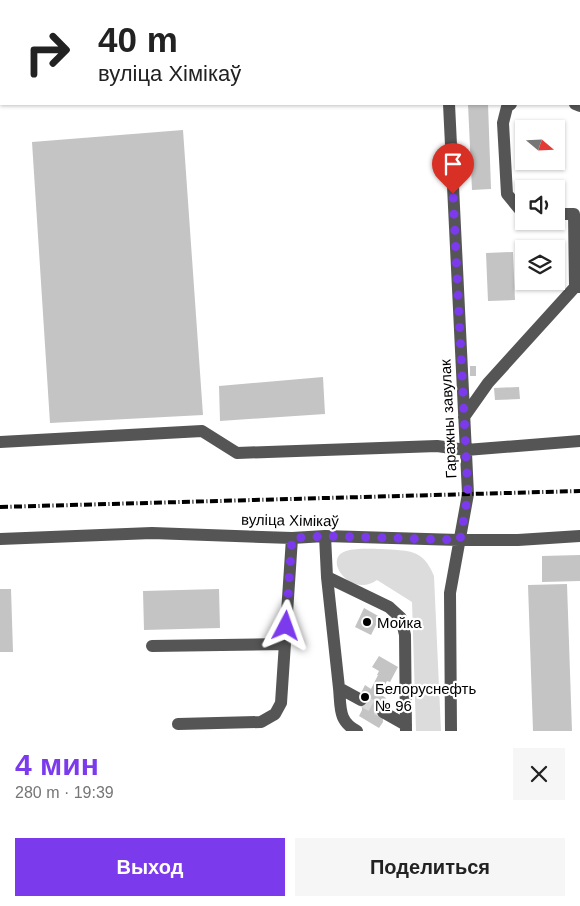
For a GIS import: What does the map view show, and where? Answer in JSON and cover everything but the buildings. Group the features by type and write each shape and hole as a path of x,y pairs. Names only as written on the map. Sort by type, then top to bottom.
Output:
{"street":[{"name":"Гаражны завулак","path":"449,105 468,494 450,593 451,731"},
{"path":"510,105 507,107 503,123 508,194 515,204"},
{"path":"464,417 488,383 578,287 577,214"},
{"path":"0,442 202,431 237,453 437,446 466,450 580,441"},
{"name":"вуліца Хімікаў","path":"0,539 152,533 292,538 325,536 460,540 518,540 580,536"},
{"path":"325,536 327,577 342,717 346,724 357,731"},
{"path":"178,724 261,722 275,714 280,703 292,538"},
{"path":"327,577 390,607 401,618 405,635 406,728"},
{"path":"152,646 284,644"},
{"path":"339,688 361,700"},
{"path":"383,712 406,728"}],"shaded area":[{"path":"381,549 407,551 420,556 430,567 434,576 441,731 416,731 412,602 377,580 367,585 358,585 343,576 338,569 339,555 346,551"}],"tunnel":[{"path":"361,700 383,712"}],"railway":[{"path":"0,507 580,491"}],"place":[{"name":"Мойка","path":"367,622"},
{"name":"Белоруснефть № 96","path":"365,697"}],"route":[{"path":"286,626 292,538 325,536 460,540 468,494 453,194"}]}
